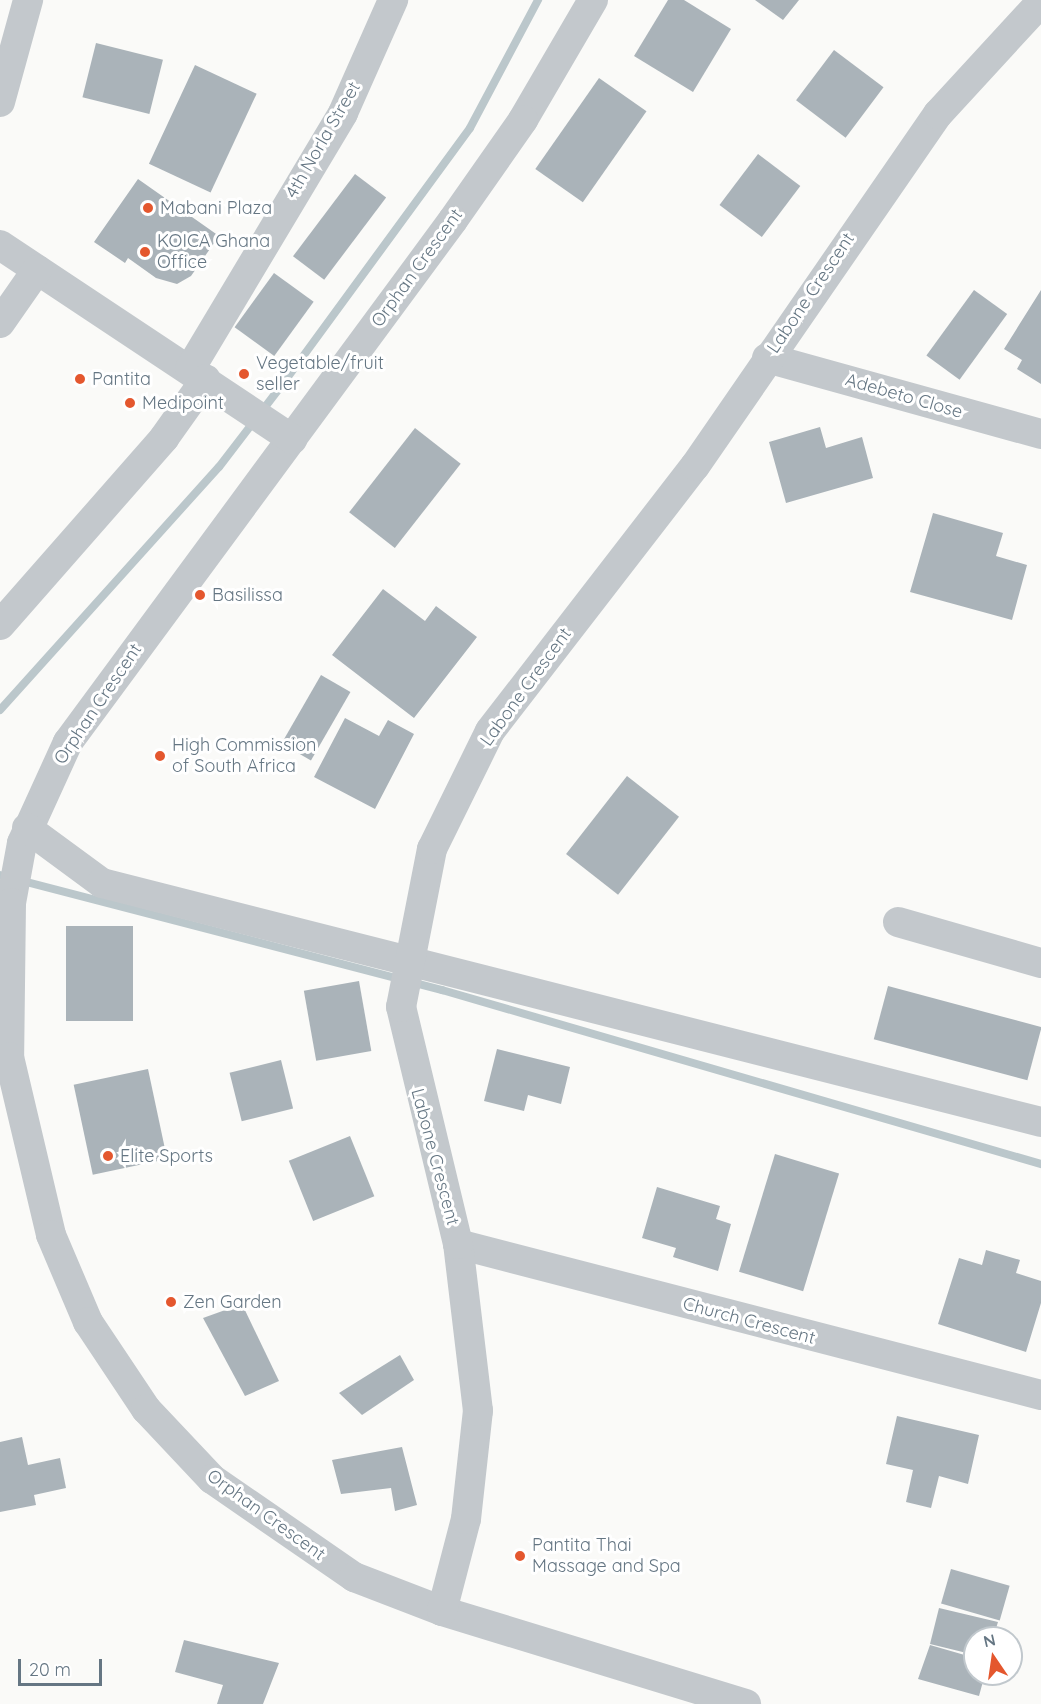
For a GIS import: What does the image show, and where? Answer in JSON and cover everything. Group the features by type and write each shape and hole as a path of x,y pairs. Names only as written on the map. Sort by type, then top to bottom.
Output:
{"street":[{"path":"0,102 28,0"},
{"name":"4th Norla Street","path":"0,626 164,438 209,381 343,113 393,0"},
{"name":"Orphan Crescent","path":"593,0 523,120 284,433 68,742 25,835 11,903 4,1062 51,1235 88,1322 146,1409 212,1479 293,1539 354,1577 442,1611 746,1704"},
{"name":"Labone Crescent","path":"442,1611 466,1519 478,1411 458,1244 401,1007 406,957 432,849 490,731 682,484 938,114 1041,2"},
{"path":"0,245 209,381 284,433"},
{"path":"0,323 37,270"},
{"name":"Adebeto Close","path":"767,358 1041,434"},
{"path":"25,835 102,882 406,957 1041,1122"},
{"path":"898,922 1041,963"},
{"name":"Church Crescent","path":"458,1244 1041,1395"}],"building":[{"path":"668,0 684,0 731,29 693,92 634,56"},
{"path":"755,0 799,0 783,20"},
{"path":"96,43 163,60 149,114 82,97"},
{"path":"834,50 884,87 846,138 796,100"},
{"path":"195,65 257,94 211,193 149,164"},
{"path":"599,78 647,111 583,202 535,169"},
{"path":"758,154 800,186 762,237 719,205"},
{"path":"355,174 386,197 324,280 293,256"},
{"name":"Mabani Plaza","path":"138,179 219,236 191,276 177,284 156,278 128,258 125,263 94,242"},
{"path":"274,273 314,302 274,356 235,327"},
{"path":"974,290 1007,314 960,380 926,356"},
{"path":"1041,290 1041,384 1017,369 1022,360 1004,349"},
{"path":"820,427 826,448 862,437 873,478 786,503 769,442"},
{"path":"415,428 461,464 395,548 349,512"},
{"path":"933,513 1003,533 996,556 1027,565 1012,620 910,592"},
{"path":"383,589 425,621 436,606 477,637 414,718 332,655"},
{"path":"321,675 350,692 311,760 282,743"},
{"path":"345,718 379,736 388,720 414,734 375,809 314,777"},
{"path":"627,776 679,817 618,895 566,854"},
{"path":"66,926 133,926 133,1021 66,1021"},
{"path":"359,981 371,1051 316,1061 304,991"},
{"path":"888,986 1041,1027 1027,1080 874,1039"},
{"path":"497,1049 570,1067 561,1104 528,1095 524,1111 484,1101"},
{"path":"281,1060 293,1109 242,1121 230,1073"},
{"path":"148,1069 167,1159 93,1175 74,1085"},
{"path":"350,1136 374,1196 313,1221 289,1161"},
{"path":"775,1154 839,1174 803,1291 739,1272"},
{"path":"657,1187 720,1206 716,1219 731,1224 718,1271 673,1257 676,1248 642,1238"},
{"path":"986,1250 1020,1260 1016,1273 1041,1281 1041,1303 1026,1352 938,1324 959,1258 982,1265"},
{"path":"242,1304 279,1381 245,1396 203,1318"},
{"path":"400,1355 414,1380 362,1415 339,1393"},
{"path":"897,1416 979,1435 968,1484 939,1476 931,1508 906,1502 913,1470 886,1464"},
{"path":"22,1437 28,1465 60,1458 66,1488 34,1495 36,1505 0,1512 0,1442"},
{"path":"402,1447 417,1505 395,1511 391,1488 341,1494 332,1460"},
{"path":"951,1569 1010,1586 1000,1620 941,1604"},
{"path":"939,1608 998,1622 997,1626 963,1626 963,1652 930,1644"},
{"path":"184,1640 279,1663 263,1704 217,1704 223,1685 175,1672"},
{"path":"930,1645 963,1655 963,1686 982,1686 979,1696 918,1679"}],"waterway":[{"path":"0,710 219,467 282,385 470,128 538,0"},
{"path":"0,875 442,990 1041,1164"}],"place":[{"name":"Mabani Plaza","path":"148,208"},
{"name":"KOICA Ghana Office","path":"145,252"},
{"name":"Vegetable/fruit seller","path":"244,374"},
{"name":"Pantita","path":"80,379"},
{"name":"Medipoint","path":"130,403"},
{"name":"Basilissa","path":"200,595"},
{"name":"High Commission of South Africa","path":"160,756"},
{"name":"Elite Sports","path":"108,1156"},
{"name":"Zen Garden","path":"171,1302"},
{"name":"Pantita Thai Massage and Spa","path":"520,1556"}]}
